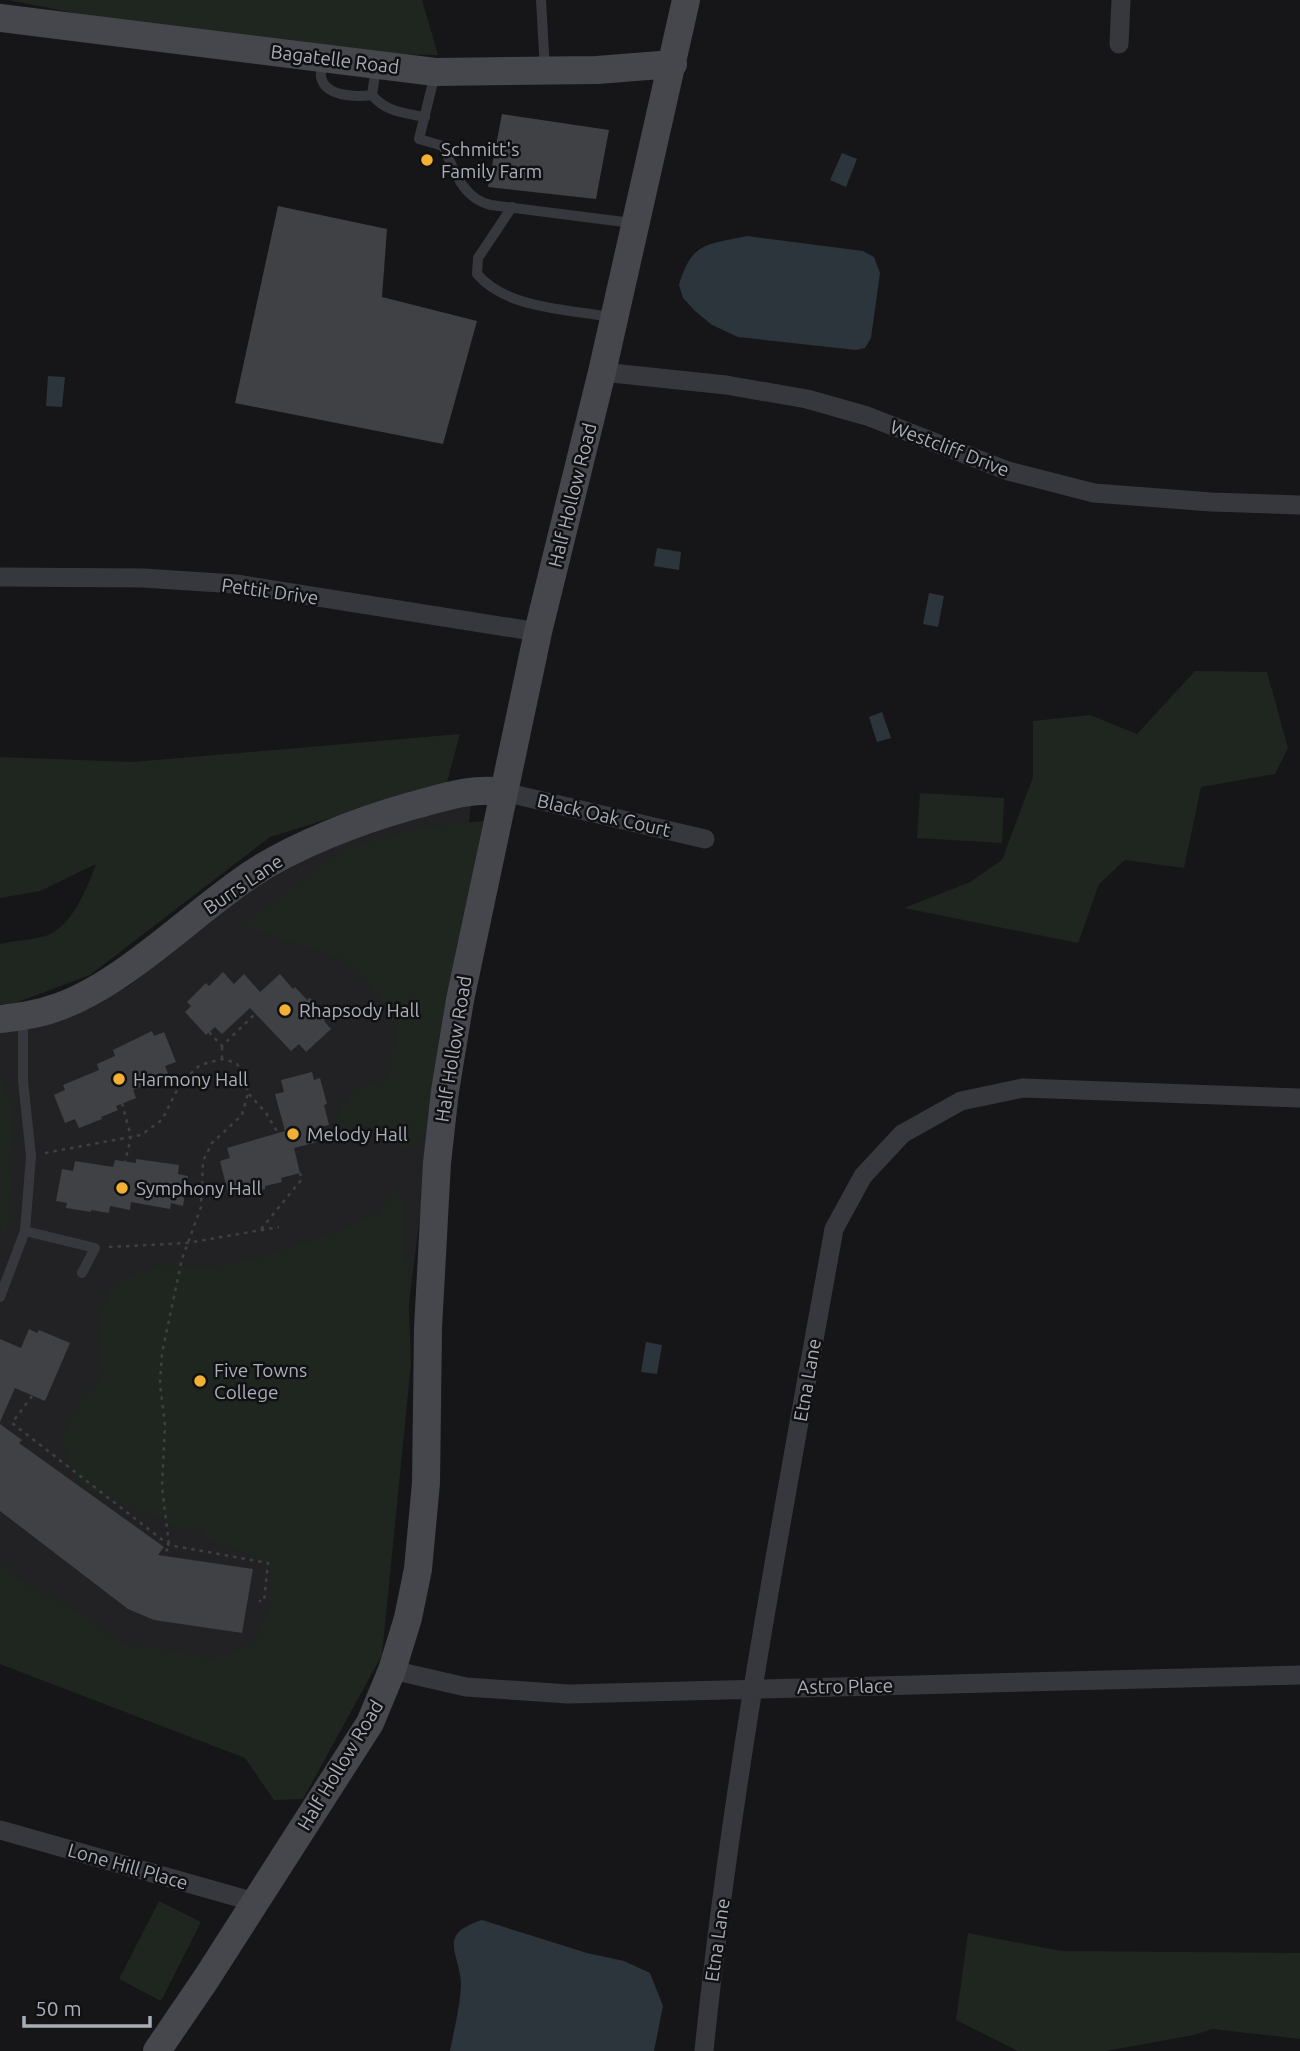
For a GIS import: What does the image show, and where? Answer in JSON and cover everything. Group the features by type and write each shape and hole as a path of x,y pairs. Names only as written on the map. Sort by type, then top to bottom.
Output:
{"main road":[{"name":"Half Hollow Road","path":"157,2051 361,1740 379,1706 408,1618 418,1569 425,1495 428,1315 437,1163 445,1091 460,1000 538,632 615,318 686,0"},
{"name":"Bagatelle Road","path":"0,18 435,72 597,70 673,64"},
{"name":"Burrs Lane","path":"11,1018 53,1009 98,987 235,885 288,853 370,818 470,790 504,792"}],"street":[{"path":"1119,44 1121,0"},
{"name":"Westcliff Drive","path":"602,372 726,385 807,399 867,416 1008,471 1094,493 1211,502 1300,505"},
{"name":"Pettit Drive","path":"0,577 143,578 236,584 538,632"},
{"name":"Black Oak Court","path":"504,792 705,839"},
{"name":"Etna Lane","path":"704,2051 709,1996 752,1688 834,1229 863,1176 902,1134 961,1101 1023,1088 1300,1098"},
{"name":"Astro Place","path":"392,1670 466,1687 568,1694 1300,1675"},
{"name":"Lone Hill Place","path":"0,1830 255,1902"}],"lane":[{"path":"541,0 545,70"},
{"path":"323,58 321,76 332,90 356,97 372,95"},
{"path":"372,95 377,64"},
{"path":"435,72 419,139 443,146 460,181 473,199 512,208 636,223"},
{"path":"372,95 388,110 425,117"},
{"path":"512,208 478,258 477,274 486,284 515,300 615,318"},
{"path":"0,1297 24,1231 31,1156 23,1081 11,1018"},
{"path":"24,1231 95,1248 82,1273"}],"path":[{"path":"222,1046 255,1014"},
{"path":"209,1032 222,1046 222,1059"},
{"path":"31,1156 141,1135 162,1120 181,1082 200,1065 222,1059 237,1064 245,1079 248,1093 242,1115 212,1143 203,1161 201,1208 187,1243 159,1369 165,1425 162,1487 169,1545 165,1554"},
{"path":"248,1093 266,1113 278,1133"},
{"path":"122,1103 131,1137 125,1162"},
{"path":"260,1230 302,1179 300,1173"},
{"path":"95,1248 187,1243 279,1227"},
{"path":"32,1396 12,1423 169,1545 268,1563 264,1601 259,1601"}],"shaded area":[{"path":"8,0 422,0 438,55 281,53"},
{"path":"842,153 857,159 846,187 830,180"},
{"path":"747,236 863,251 874,257 880,273 871,338 865,348 856,350 738,337 712,325 695,311 683,298 679,285 689,260 703,247"},
{"path":"48,376 65,377 62,407 46,406"},
{"path":"657,548 681,552 679,570 654,566"},
{"path":"929,593 944,596 938,627 923,624"},
{"path":"1195,671 1267,672 1288,748 1275,774 1201,787 1184,868 1125,860 1099,884 1078,943 904,908 970,882 1002,860 1033,777 1033,721 1090,715 1137,734"},
{"path":"882,712 891,738 877,742 869,717"},
{"path":"460,734 447,782 270,837 90,975 10,1005 0,1004 0,944 43,937 57,930 78,904 96,864 40,891 0,898 0,757 133,762"},
{"path":"920,793 1004,798 1002,843 917,838"},
{"name":"Five Towns College","path":"472,798 367,1641 304,1754 0,1655 0,1030 57,1020 129,986 252,889 320,851"},
{"path":"483,821 456,963 432,1120 422,1138 412,1146 404,1148 389,1142 368,1127 361,1126 327,1145 335,1122 350,1094 360,1087 388,1078 395,1031 380,998 362,977 337,957 241,926 344,849 424,827"},
{"path":"0,1066 2,1081 12,1109 14,1135 9,1157 12,1184 6,1236 0,1230"},
{"path":"397,1186 405,1210 411,1363 382,1655 303,1799 274,1800 245,1758 0,1664 0,1560 19,1580 72,1607 123,1645 172,1650 211,1659 241,1650 258,1635 270,1603 273,1581 268,1565 254,1556 211,1541 199,1528 182,1529 169,1525 157,1515 141,1513 91,1491 79,1482 71,1468 64,1445 65,1431 72,1413 102,1377 97,1329 108,1291 128,1276 161,1265 210,1267 257,1258 322,1237 379,1214"},
{"path":"646,1342 662,1345 657,1374 641,1372"},
{"path":"159,1901 201,1922 161,2001 119,1979"},
{"path":"482,1920 587,1953 624,1961 650,1973 663,2006 654,2051 450,2051 461,1986 455,1939 459,1932"},
{"path":"968,1933 1061,1951 1300,1953 1300,2039 1212,2029 1194,2035 1106,2051 1018,2051 956,2020"}],"building":[{"path":"502,114 609,130 596,199 488,187"},
{"path":"278,206 387,229 382,297 477,321 443,444 235,403"},
{"name":"Rhapsody Hall","path":"223,972 234,984 244,974 260,992 280,974 293,989 295,987 307,1000 310,998 327,1017 324,1021 331,1029 306,1052 299,1044 291,1051 250,1008 222,1034 215,1027 206,1035 185,1012 191,1006 187,1002 206,983 209,986"},
{"name":"Harmony Hall","path":"152,1031 154,1036 164,1032 176,1062 165,1066 169,1076 133,1090 136,1098 116,1106 118,1110 101,1117 102,1119 79,1128 75,1119 65,1123 54,1095 65,1090 63,1085 99,1070 97,1064 115,1056 113,1050"},
{"name":"Melody Hall","path":"312,1072 314,1080 320,1078 329,1125 314,1128 317,1142 294,1148 300,1173 281,1178 282,1182 265,1186 265,1189 240,1196 239,1191 228,1193 220,1161 230,1158 227,1148 285,1131 275,1094 284,1092 281,1080"},
{"name":"Symphony Hall","path":"136,1159 179,1165 178,1174 188,1176 183,1206 171,1203 170,1209 131,1202 130,1210 110,1206 109,1213 66,1208 67,1203 56,1201 62,1169 73,1171 75,1161 113,1167 115,1160 136,1163"},
{"path":"29,1329 37,1333 39,1330 70,1343 45,1401 15,1388 0,1422 0,1339 21,1348"},
{"path":"0,1424 22,1440 19,1443 164,1547 158,1555 253,1569 242,1633 154,1620 128,1609 0,1511"}],"place":[{"name":"Schmitt's Family Farm","path":"427,160"},
{"name":"Rhapsody Hall","path":"285,1010"},
{"name":"Harmony Hall","path":"119,1079"},
{"name":"Melody Hall","path":"293,1134"},
{"name":"Symphony Hall","path":"122,1188"},
{"name":"Five Towns College","path":"200,1381"}]}
